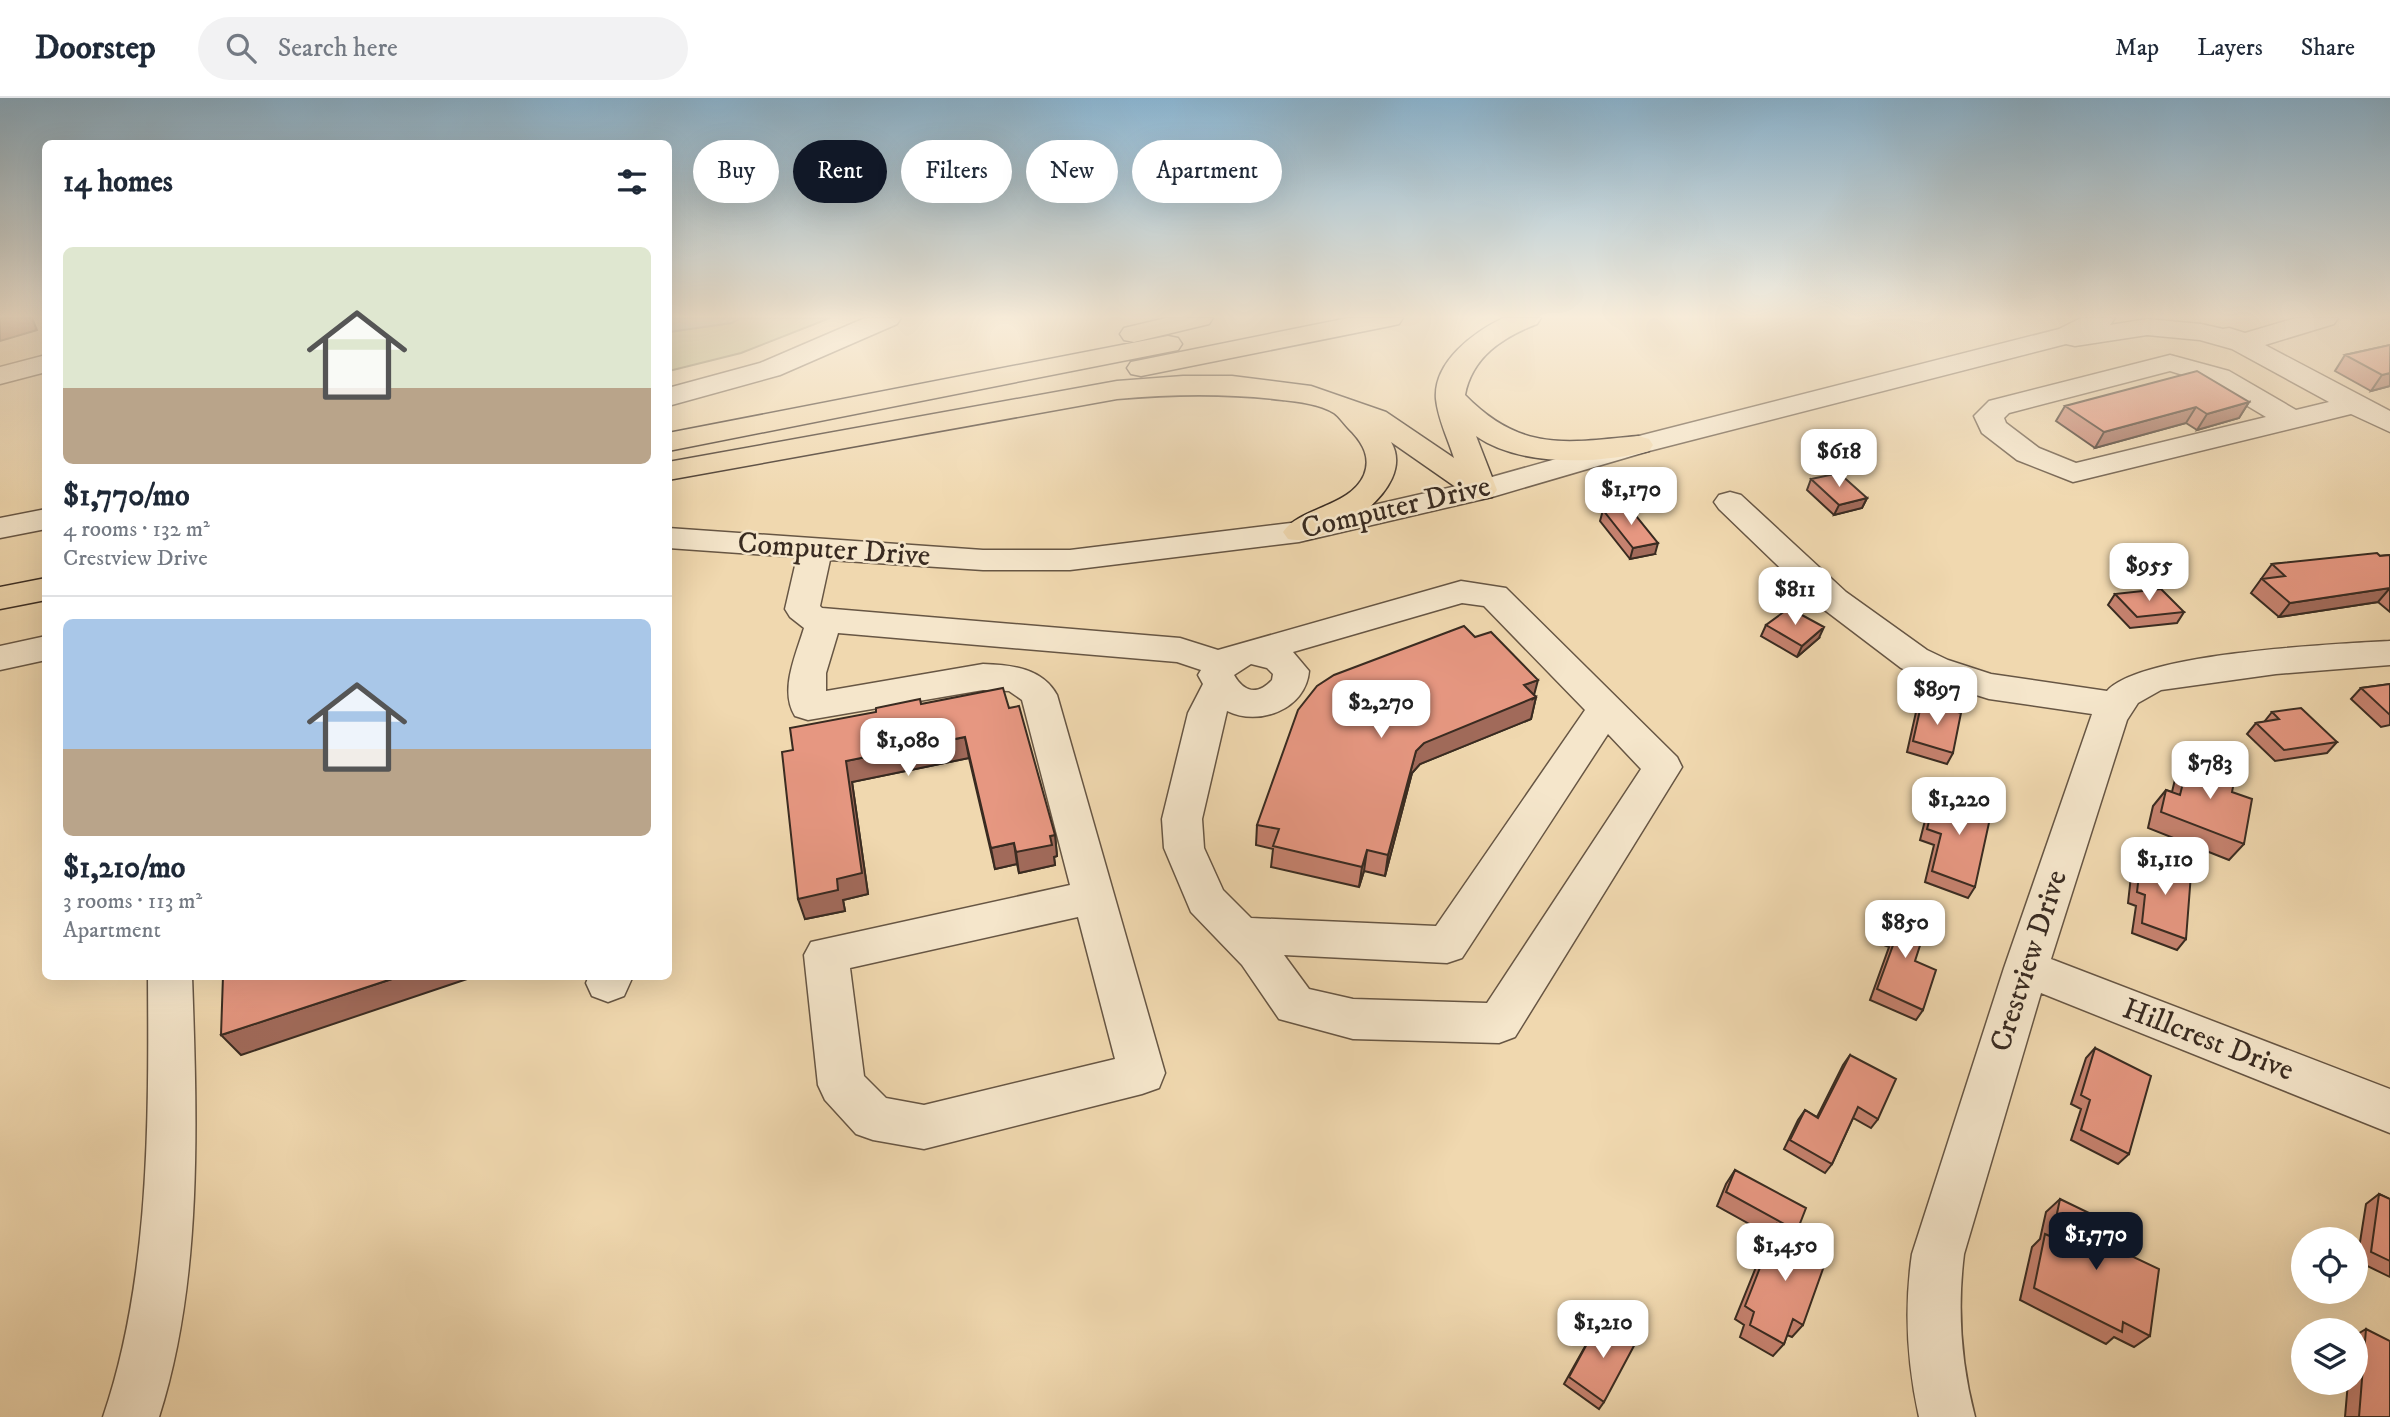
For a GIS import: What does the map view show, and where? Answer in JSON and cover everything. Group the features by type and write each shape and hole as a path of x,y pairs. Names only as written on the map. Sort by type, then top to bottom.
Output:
{"highway":[{"path":"682,439 936,380"},
{"path":"682,439 986,380"},
{"path":"672,462 1084,380"},
{"path":"1457,380 1450,396 1452,410 1481,490"},
{"path":"672,470 1117,390 1183,385 1232,385 1311,395 1376,418 1481,490"},
{"path":"1450,396 1476,426 1518,446 1567,452 1638,444"},
{"path":"1299,532 1344,510 1366,495 1381,473 1381,451 1375,440 1341,406"},
{"path":"0,572 42,564"},
{"path":"0,598 42,590"}],"street":[{"path":"672,396 732,380"},
{"name":"Computer Drive","path":"672,538 983,560 1070,560 1299,532 1481,490 1638,444 1894,380"},
{"path":"2105,380 1998,407 1989,416 1992,427 2028,454 2073,473 2355,404"},
{"path":"2225,380 2292,420"},
{"path":"2310,380 2390,423"},
{"path":"1730,502 1834,600 1914,659 1935,669 1989,686 2116,705"},
{"path":"0,528 42,520"},
{"path":"816,549 805,587 803,609 813,619 1180,650 1231,668 1461,592 1494,596 1663,767 1499,1023 1353,1019 1295,1005 1257,952 1206,900 1184,848 1182,819 1208,713 1231,668"},
{"path":"824,621 808,673 807,706 983,677 1010,677 1029,683 1039,695 1142,1073 924,1128 873,1118 842,1085 826,955 1094,897"},
{"path":"0,657 42,649"},
{"name":"Crestview Drive","path":"1947,1417 1933,1340 1935,1268 1944,1229 2026,968 2108,720 2116,705 2122,695 2137,686 2169,677 2305,659 2390,653"},
{"path":"1241,935 1447,945 1605,709"},
{"name":"Hillcrest Drive","path":"2026,968 2390,1111"},
{"path":"131,1417 159,1292 173,1133 170,980"}],"building":[{"path":"2165,380 2211,380 2249,402 2207,414 2196,407 2104,432 2065,406"},
{"path":"1839,473 1867,498 1839,505 1811,479"},
{"path":"1628,506 1658,543 1633,548 1603,510"},
{"path":"2377,553 2380,556 2390,555 2390,588 2290,603 2262,579 2285,576 2272,564"},
{"path":"2161,589 2184,612 2137,617 2115,594"},
{"path":"1789,608 1824,627 1802,646 1766,625"},
{"path":"1464,626 1475,637 1491,632 1538,680 1524,685 1536,697 1424,743 1416,751 1388,855 1367,850 1362,867 1273,846 1279,829 1257,825 1298,710 1317,686 1334,675"},
{"path":"2390,684 2390,715 2361,688"},
{"path":"1003,688 1009,708 1019,706 1055,835 1050,836 1052,845 1016,852 1014,843 991,848 965,737 846,761 862,873 837,879 838,890 798,899 782,752 793,750 790,728 876,712 876,708 920,699 921,704"},
{"path":"1922,701 1961,713 1953,753 1913,741"},
{"path":"2301,708 2337,742 2284,750 2256,723 2279,719 2272,712"},
{"path":"2190,755 2236,772 2232,792 2252,799 2244,844 2161,812 2166,790 2180,795"},
{"path":"1937,790 1992,809 1975,887 1932,871 1941,834 1927,829"},
{"path":"2141,857 2191,874 2186,939 2142,923 2145,895 2137,892"},
{"path":"1886,907 1927,924 1915,961 1936,970 1923,1010 1877,989 1896,937 1878,929"},
{"path":"223,980 389,980 221,1035"},
{"path":"2095,1048 2151,1076 2129,1154 2081,1130 2090,1100 2081,1095"},
{"path":"1850,1055 1896,1079 1878,1119 1858,1107 1832,1164 1790,1140 1805,1110 1818,1118"},
{"path":"1735,1170 1806,1208 1797,1231 1726,1192"},
{"path":"2379,1194 2390,1199 2390,1261 2371,1252"},
{"path":"2060,1199 2114,1225 2110,1246 2159,1269 2150,1336 2123,1322 2122,1332 2034,1288 2045,1234 2052,1237"},
{"path":"1777,1224 1829,1252 1803,1325 1793,1319 1784,1344 1750,1325 1754,1312 1745,1306"},
{"path":"1601,1318 1636,1342 1604,1402 1569,1377"},
{"path":"2368,1330 2390,1341 2390,1417 2359,1417 2361,1395 2368,1395"}]}
